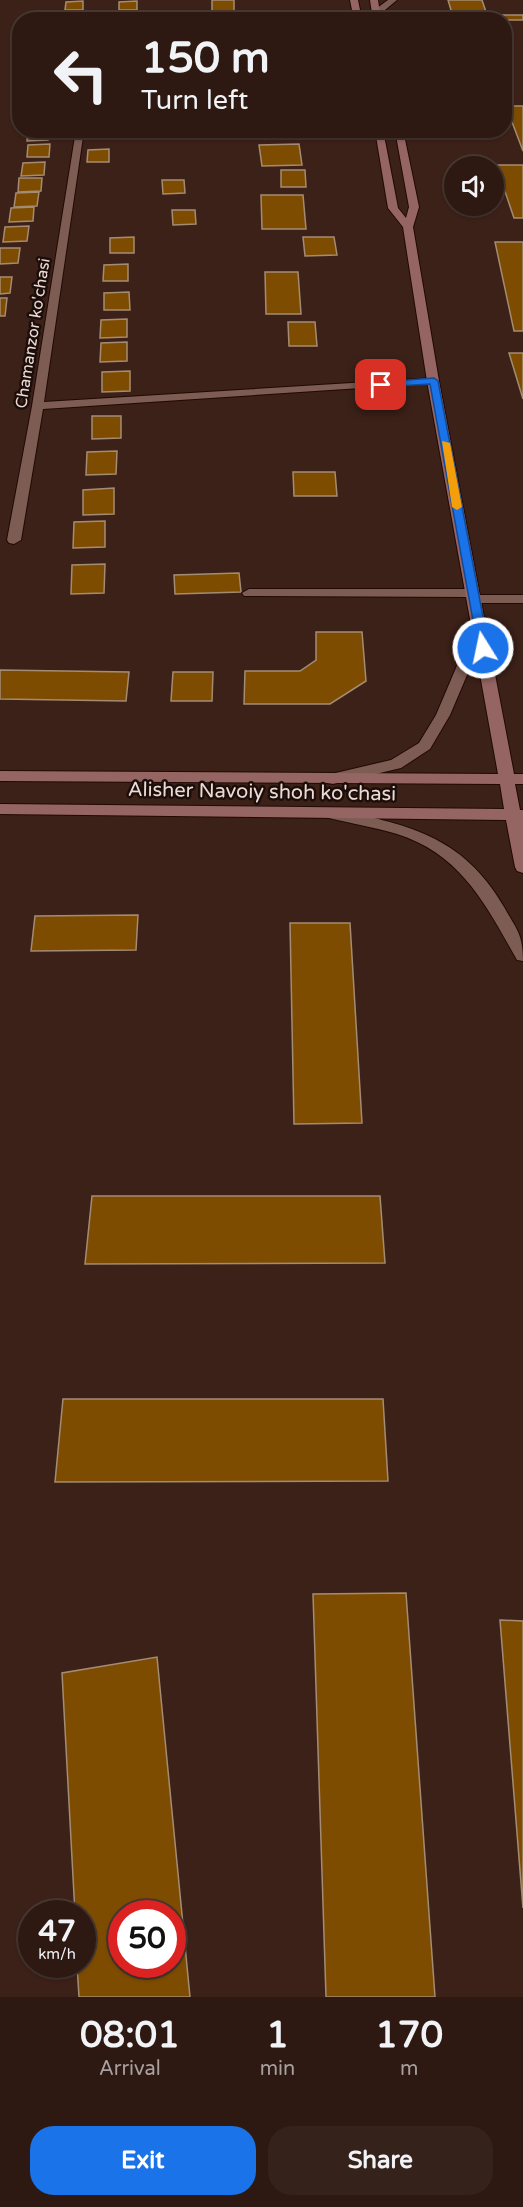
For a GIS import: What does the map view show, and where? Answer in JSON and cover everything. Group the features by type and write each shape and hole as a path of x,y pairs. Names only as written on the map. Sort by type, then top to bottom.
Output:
{"main road":[{"path":"380,138 393,208 408,227"},
{"path":"401,138 414,207 408,227 434,381 480,628 516,779 523,867"},
{"name":"Alisher Navoiy shoh ko'chasi","path":"0,776 516,779"},
{"name":"Alisher Navoiy shoh ko'chasi","path":"0,809 519,814"}],"street":[{"path":"380,12 393,0"},
{"name":"Chamanzor ko'chasi","path":"14,540 38,406 79,138"},
{"path":"38,406 434,381"},
{"path":"249,593 474,596 523,599"},
{"path":"331,779 396,764 425,746 443,715 480,628"},
{"path":"329,812 403,830 450,853 489,895 523,955"}],"building":[{"path":"212,0 234,0 234,12 212,12"},
{"path":"448,0 482,0 486,12 452,12"},
{"path":"83,1 83,10 65,10 66,2"},
{"path":"137,1 137,10 119,10 119,2"},
{"path":"512,15 523,15 523,20 512,20"},
{"path":"512,106 523,106 523,151 512,122"},
{"path":"27,138 48,138 48,140 27,141"},
{"path":"50,144 49,157 27,157 28,145"},
{"path":"299,144 302,165 262,166 259,145"},
{"path":"109,149 109,162 87,162 88,150"},
{"path":"45,162 44,175 21,176 23,163"},
{"path":"504,165 523,165 523,218 514,218 504,189"},
{"path":"281,170 305,170 306,187 281,187"},
{"path":"19,178 42,178 41,191 18,192"},
{"path":"162,180 184,180 185,193 163,194"},
{"path":"39,192 37,206 14,207 16,193"},
{"path":"261,195 303,195 306,229 262,229"},
{"path":"34,207 33,221 9,222 11,208"},
{"path":"172,210 195,210 196,224 173,225"},
{"path":"29,226 27,241 3,242 5,227"},
{"path":"134,237 134,253 110,253 110,238"},
{"path":"303,237 334,237 337,255 305,256"},
{"path":"495,242 523,242 523,331 514,331"},
{"path":"0,248 20,248 18,263 0,264"},
{"path":"128,264 128,281 103,281 104,265"},
{"path":"265,272 298,272 301,314 266,314"},
{"path":"0,277 12,277 10,293 0,294"},
{"path":"129,292 130,310 104,310 104,293"},
{"path":"0,298 7,298 5,316 0,316"},
{"path":"127,319 127,337 100,338 101,320"},
{"path":"288,322 315,322 317,346 289,346"},
{"path":"127,342 127,361 100,362 101,343"},
{"path":"509,353 523,353 523,399"},
{"path":"130,371 130,391 102,392 102,372"},
{"path":"92,416 121,416 121,438 92,439"},
{"path":"117,451 116,474 86,475 87,452"},
{"path":"293,472 335,472 337,496 294,496"},
{"path":"114,488 114,514 83,515 83,490"},
{"path":"105,521 105,547 73,548 74,522"},
{"path":"105,564 104,593 71,594 72,565"},
{"path":"239,573 241,592 175,594 174,575"},
{"path":"316,632 362,632 366,681 330,704 244,704 245,671 300,671 316,660"},
{"path":"0,670 129,672 126,701 0,699"},
{"path":"173,672 213,672 212,701 171,701"},
{"path":"138,915 136,950 31,951 35,916"},
{"path":"290,923 350,923 362,1123 294,1124"},
{"path":"92,1196 380,1196 385,1263 85,1264"},
{"path":"63,1399 383,1399 388,1481 55,1482"},
{"path":"406,1593 435,1997 326,1997 313,1594"},
{"path":"500,1620 523,1621 523,1908"},
{"path":"157,1657 181,1900 108,1900 108,1978 186,1978 186,1956 190,1997 79,1997 78,1978 96,1978 96,1900 74,1900 62,1673"}],"slow traffic":[{"path":"445,443 457,507"}],"route":[{"path":"381,385 434,381 483,648"}]}
